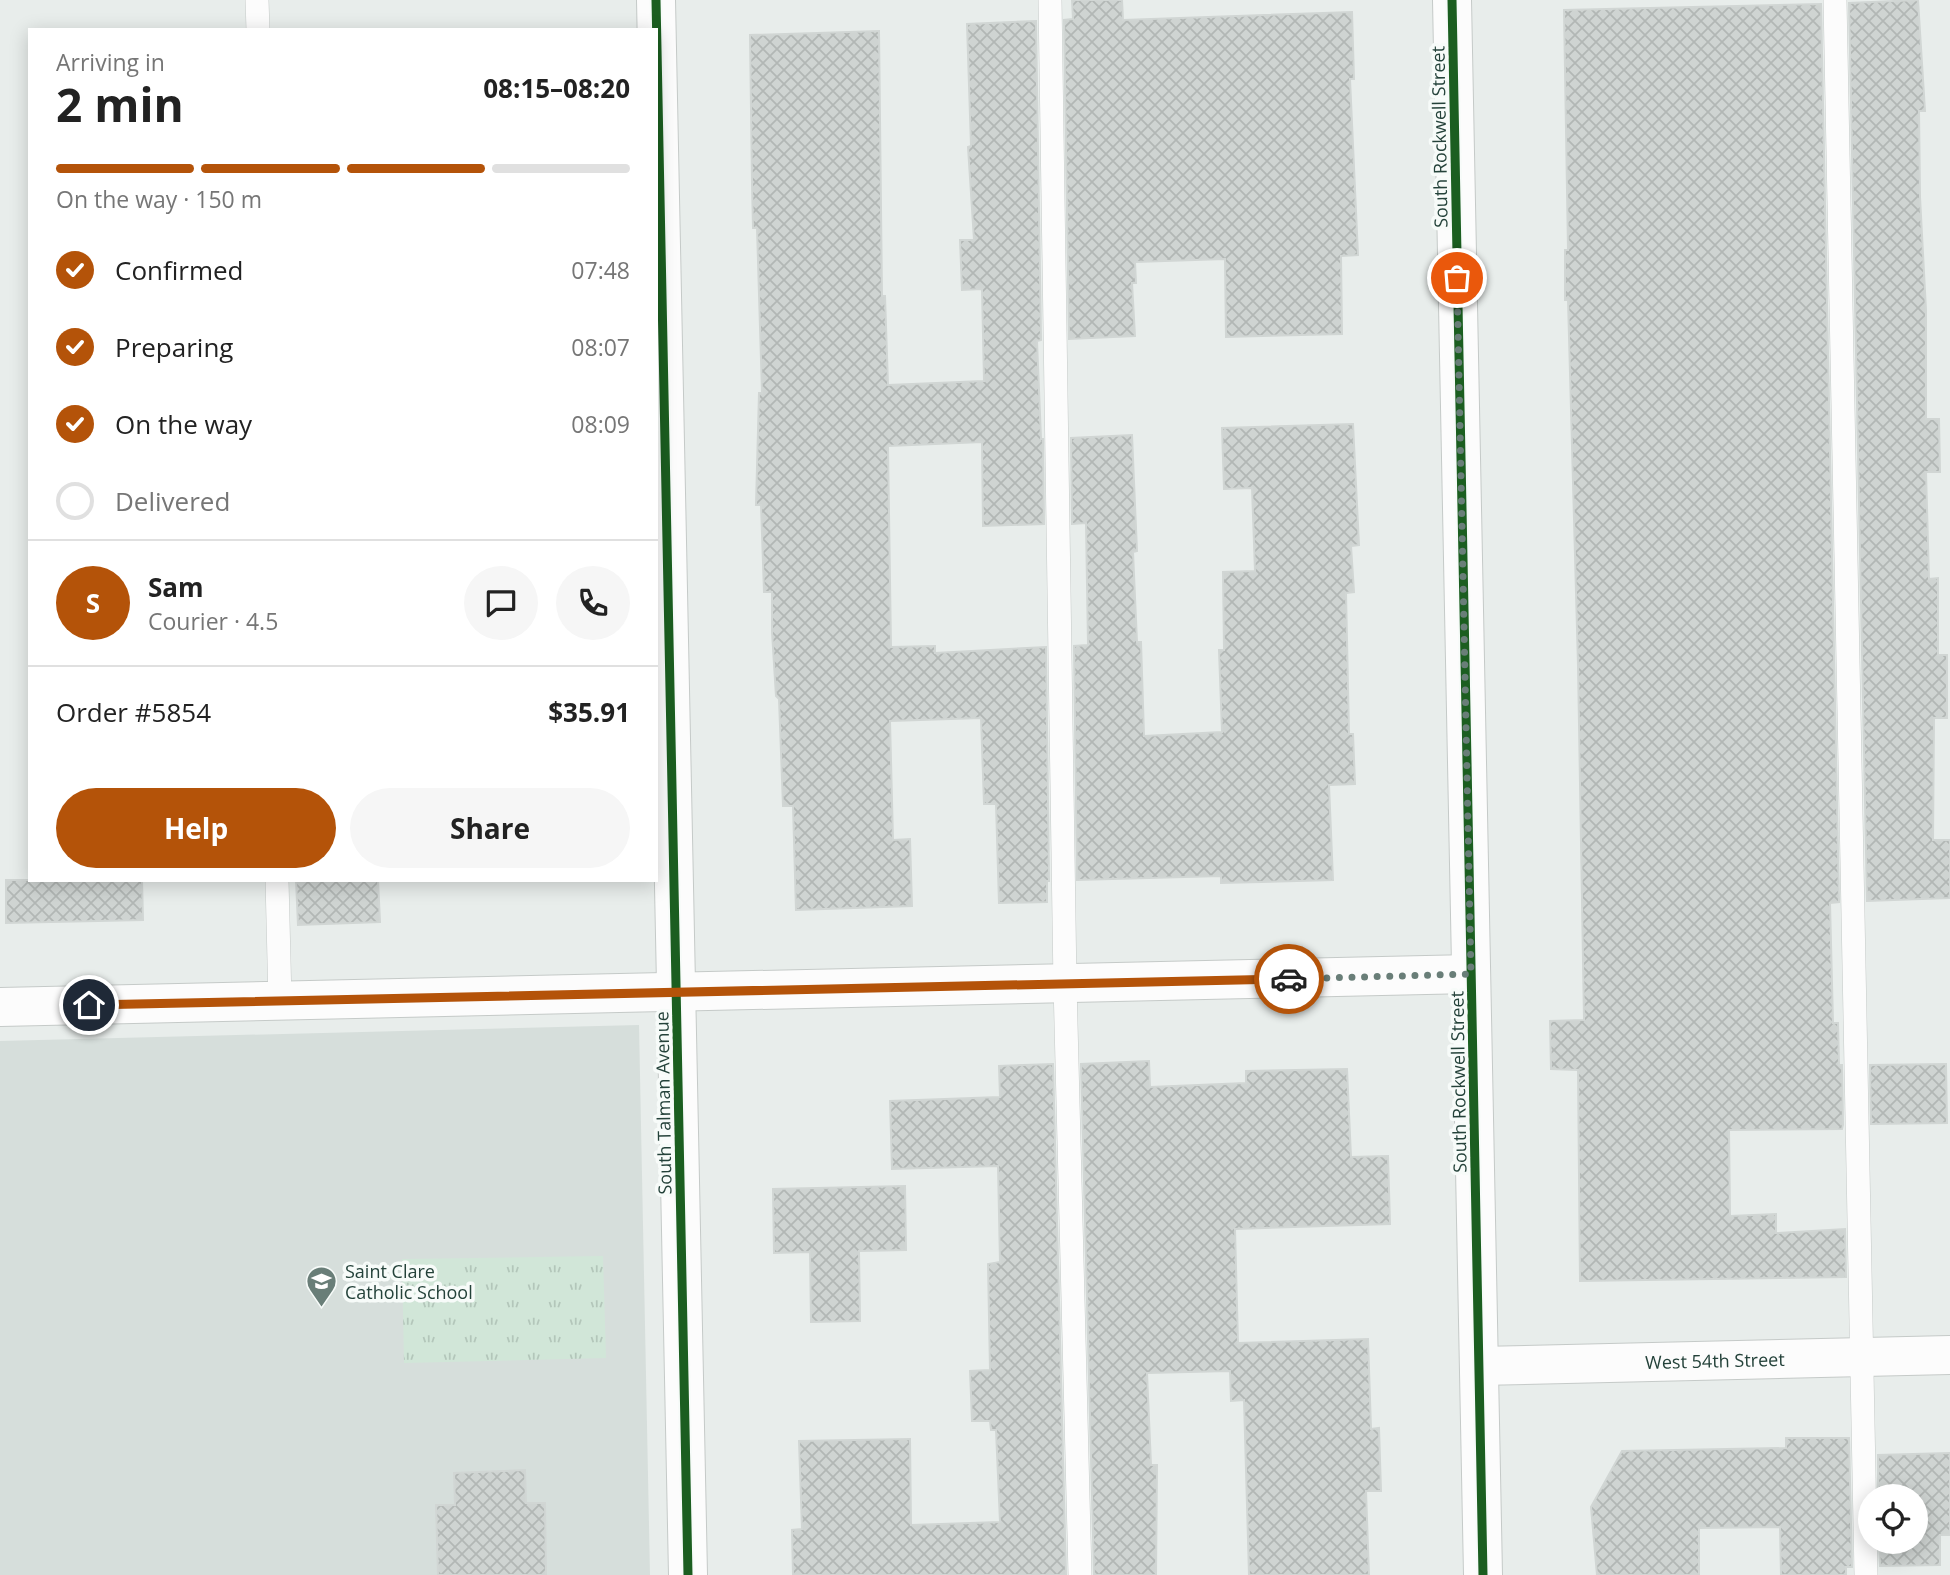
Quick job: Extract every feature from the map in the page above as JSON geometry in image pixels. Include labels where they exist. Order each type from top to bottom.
[{"type":"street","name":"South Talman Avenue","points":[[656,0],[657,28]]},
{"type":"street","name":"South Rockwell Street","points":[[1452,0],[1483,1575]]},
{"type":"street","name":"South Talman Avenue","points":[[658,99],[688,1575]]},
{"type":"street","points":[[0,1007],[1471,974]]},
{"type":"street","name":"West 54th Street","points":[[1479,1366],[1950,1356]]},
{"type":"lane","points":[[257,0],[258,28]]},
{"type":"lane","points":[[1050,0],[1065,984],[1080,1575]]},
{"type":"lane","points":[[1835,0],[1866,1575]]},
{"type":"lane","points":[[277,882],[280,1001]]},
{"type":"shaded area","name":"Saint Clare Catholic School","points":[[639,1025],[650,1575],[0,1575],[0,1041]]},
{"type":"green space","points":[[603,1256],[606,1358],[404,1363],[402,1259]]},
{"type":"building","points":[[1072,0],[1122,0],[1123,20],[1352,12],[1354,79],[1350,79],[1358,255],[1341,256],[1342,334],[1226,337],[1225,259],[1135,262],[1136,283],[1132,283],[1135,336],[1069,339],[1064,20],[1073,19]]},
{"type":"building","points":[[1918,0],[1925,111],[1919,111],[1926,310],[1926,419],[1939,419],[1940,472],[1926,472],[1929,579],[1938,578],[1938,655],[1947,655],[1947,718],[1934,718],[1933,840],[1950,840],[1950,898],[1867,901],[1849,3]]},
{"type":"building","points":[[1821,4],[1839,902],[1830,903],[1833,1023],[1838,1023],[1843,1125],[1842,1129],[1729,1130],[1730,1216],[1776,1214],[1776,1233],[1845,1229],[1846,1277],[1580,1281],[1578,1070],[1551,1069],[1550,1021],[1584,1020],[1578,665],[1568,300],[1565,300],[1565,250],[1568,250],[1564,10]]},
{"type":"building","points":[[1036,21],[1041,340],[1037,341],[1043,439],[1044,524],[983,526],[982,442],[888,446],[891,647],[935,646],[935,653],[1046,647],[1047,902],[999,903],[996,804],[984,804],[981,718],[890,721],[893,840],[910,839],[912,906],[796,910],[793,806],[783,806],[772,592],[764,592],[761,505],[756,505],[759,393],[762,393],[757,228],[753,228],[750,35],[879,31],[882,296],[885,296],[888,385],[984,381],[982,289],[962,290],[960,240],[974,240],[968,147],[971,146],[967,24]]},
{"type":"building","points":[[1353,424],[1359,545],[1351,546],[1354,592],[1346,593],[1349,734],[1353,734],[1355,784],[1329,785],[1333,880],[1221,883],[1221,876],[1077,880],[1074,646],[1088,645],[1086,523],[1072,524],[1071,438],[1132,435],[1137,551],[1133,552],[1137,642],[1141,642],[1144,736],[1222,732],[1219,650],[1224,650],[1223,572],[1255,571],[1252,488],[1224,489],[1222,428]]},
{"type":"building","points":[[6,880],[142,882],[143,920],[6,923]]},
{"type":"building","points":[[296,882],[378,882],[380,922],[298,925]]},
{"type":"building","points":[[1149,1061],[1150,1087],[1246,1083],[1246,1071],[1347,1069],[1351,1157],[1388,1156],[1390,1224],[1235,1229],[1238,1343],[1368,1339],[1371,1429],[1379,1428],[1381,1491],[1366,1491],[1369,1575],[1249,1575],[1244,1400],[1231,1401],[1230,1371],[1147,1373],[1151,1465],[1157,1465],[1156,1575],[1094,1575],[1081,1064]]},
{"type":"building","points":[[1053,1064],[1066,1575],[793,1575],[792,1530],[802,1529],[799,1441],[910,1439],[911,1525],[1000,1522],[996,1430],[991,1430],[990,1421],[972,1421],[970,1371],[990,1370],[988,1264],[1000,1262],[998,1166],[892,1169],[890,1101],[1000,1097],[999,1066]]},
{"type":"building","points":[[1946,1064],[1947,1123],[1871,1124],[1870,1065]]},
{"type":"building","points":[[905,1186],[906,1250],[859,1251],[860,1321],[811,1322],[810,1252],[774,1253],[773,1189]]},
{"type":"building","points":[[1786,1438],[1849,1438],[1852,1567],[1846,1567],[1846,1575],[1781,1575],[1780,1527],[1699,1528],[1699,1575],[1597,1575],[1591,1507],[1622,1451],[1786,1448]]},
{"type":"building","points":[[1950,1453],[1950,1535],[1940,1535],[1940,1565],[1880,1566],[1880,1554],[1928,1554],[1928,1484],[1878,1484],[1878,1455]]},
{"type":"building","points":[[525,1470],[526,1503],[545,1503],[546,1575],[438,1575],[436,1505],[455,1505],[454,1473]]},
{"type":"cycle path","points":[[656,0],[657,28]]},
{"type":"cycle path","points":[[1452,0],[1483,1575]]},
{"type":"cycle path","points":[[658,98],[688,1575]]},
{"type":"way so far","points":[[1289,979],[1471,974],[1457,278]]},
{"type":"place","name":"Saint Clare Catholic School","points":[[322,1308]]},
{"type":"route","points":[[89,1005],[1289,979]]}]
